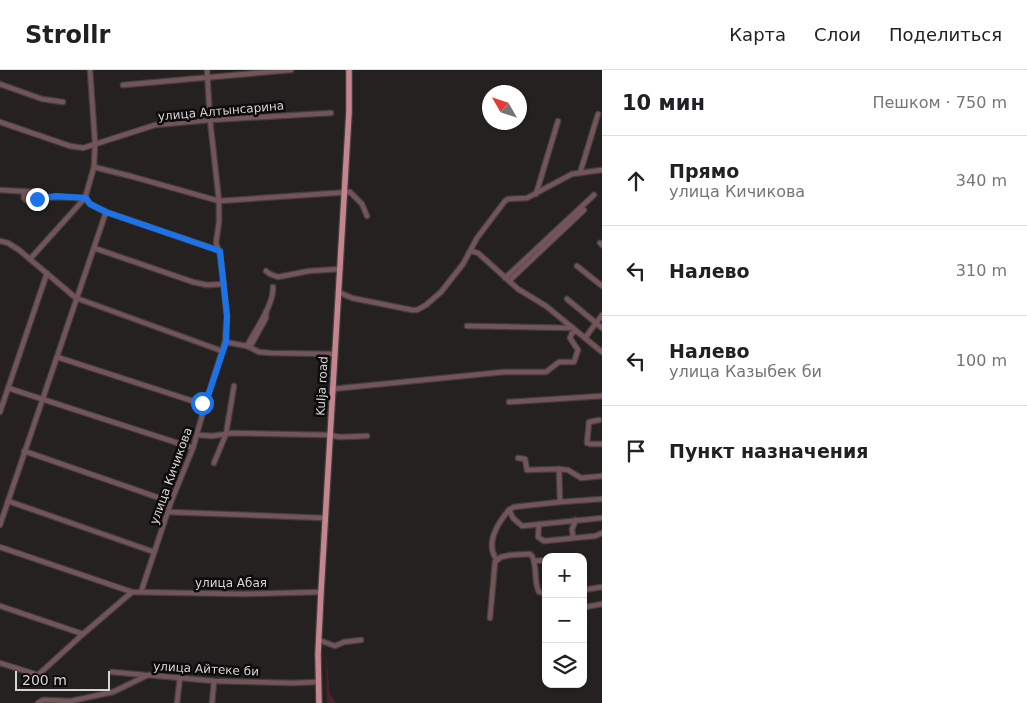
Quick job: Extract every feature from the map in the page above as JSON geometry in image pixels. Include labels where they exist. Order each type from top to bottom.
[{"type":"main road","name":"Kulja road","points":[[319,703],[321,592],[345,192],[349,70]]},
{"type":"street","points":[[30,259],[86,198],[94,168],[95,143],[90,70]]},
{"type":"street","name":"улица Кичикова","points":[[141,592],[171,502],[198,435],[205,405],[226,342],[227,316],[224,284],[220,251],[216,243],[220,222],[219,201],[210,120],[207,70]]},
{"type":"street","points":[[123,85],[291,70]]},
{"type":"street","points":[[0,84],[42,99],[63,102]]},
{"type":"street","name":"улица Алтынсарина","points":[[0,122],[70,146],[83,148],[155,125],[331,112]]},
{"type":"street","points":[[580,173],[598,114]]},
{"type":"street","points":[[536,194],[558,121]]},
{"type":"street","points":[[94,168],[219,201],[350,192],[362,204],[367,216]]},
{"type":"street","points":[[338,292],[352,298],[417,310],[441,292],[463,264],[477,238],[505,201],[508,199],[527,198],[564,177],[602,170]]},
{"type":"street","points":[[0,190],[35,192]]},
{"type":"street","points":[[24,191],[24,198],[28,200],[56,196],[86,198]]},
{"type":"street","points":[[507,280],[594,195]]},
{"type":"street","points":[[86,198],[90,204],[106,212],[220,251]]},
{"type":"street","points":[[507,280],[584,210]]},
{"type":"street","points":[[0,525],[106,212]]},
{"type":"street","points":[[0,241],[8,243],[30,259],[76,298],[222,351]]},
{"type":"street","points":[[94,248],[193,282],[207,285],[224,284]]},
{"type":"street","points":[[471,251],[478,253],[518,289],[546,306],[602,352]]},
{"type":"street","points":[[577,266],[602,286]]},
{"type":"street","points":[[266,271],[278,277],[310,271],[340,269]]},
{"type":"street","points":[[0,412],[47,273]]},
{"type":"street","points":[[248,347],[266,311],[273,288]]},
{"type":"street","points":[[567,299],[602,328]]},
{"type":"street","points":[[585,338],[602,315]]},
{"type":"street","points":[[467,326],[575,330]]},
{"type":"street","points":[[332,389],[504,372],[546,372],[559,362],[574,362],[578,350],[570,338],[575,330]]},
{"type":"street","points":[[226,342],[248,347],[258,352],[334,354]]},
{"type":"street","points":[[57,357],[205,405]]},
{"type":"street","points":[[214,463],[226,434],[234,386]]},
{"type":"street","points":[[8,388],[193,448]]},
{"type":"street","points":[[509,402],[602,396]]},
{"type":"street","points":[[600,420],[590,421],[588,424],[587,443],[602,444]]},
{"type":"street","points":[[198,435],[367,436]]},
{"type":"street","points":[[24,451],[171,502]]},
{"type":"street","points":[[518,458],[525,459],[527,470],[568,470],[581,478],[602,476]]},
{"type":"street","points":[[559,469],[560,502]]},
{"type":"street","points":[[497,560],[493,555],[492,538],[495,527],[514,507],[602,499]]},
{"type":"street","points":[[8,501],[154,552]]},
{"type":"street","points":[[510,510],[513,518],[522,526],[602,518]]},
{"type":"street","points":[[168,512],[325,518]]},
{"type":"street","points":[[573,537],[572,529],[576,520]]},
{"type":"street","points":[[539,524],[538,537],[540,540],[602,533]]},
{"type":"street","name":"улица Абая","points":[[0,548],[132,592],[242,594],[321,592]]},
{"type":"street","points":[[490,618],[493,572],[497,560],[506,556],[530,554],[535,561],[536,585],[539,592],[542,592]]},
{"type":"street","points":[[535,561],[542,560]]},
{"type":"street","points":[[587,589],[602,587]]},
{"type":"street","points":[[0,663],[38,675],[132,592]]},
{"type":"street","points":[[587,607],[602,604]]},
{"type":"street","points":[[0,606],[83,634]]},
{"type":"street","points":[[319,640],[335,646],[344,642],[361,640]]},
{"type":"street","points":[[112,672],[148,675]]},
{"type":"street","name":"улица Айтеке би","points":[[38,703],[43,700],[71,702],[113,692],[148,675],[214,681],[318,682]]},
{"type":"street","points":[[177,703],[180,677]]},
{"type":"street","points":[[212,703],[214,681]]},
{"type":"shaded area","points":[[326,655],[330,694],[336,703],[327,703]]},
{"type":"route","points":[[37,199],[56,196],[86,198],[92,206],[106,212],[220,251],[227,316],[226,342],[205,405],[202,403]]}]
